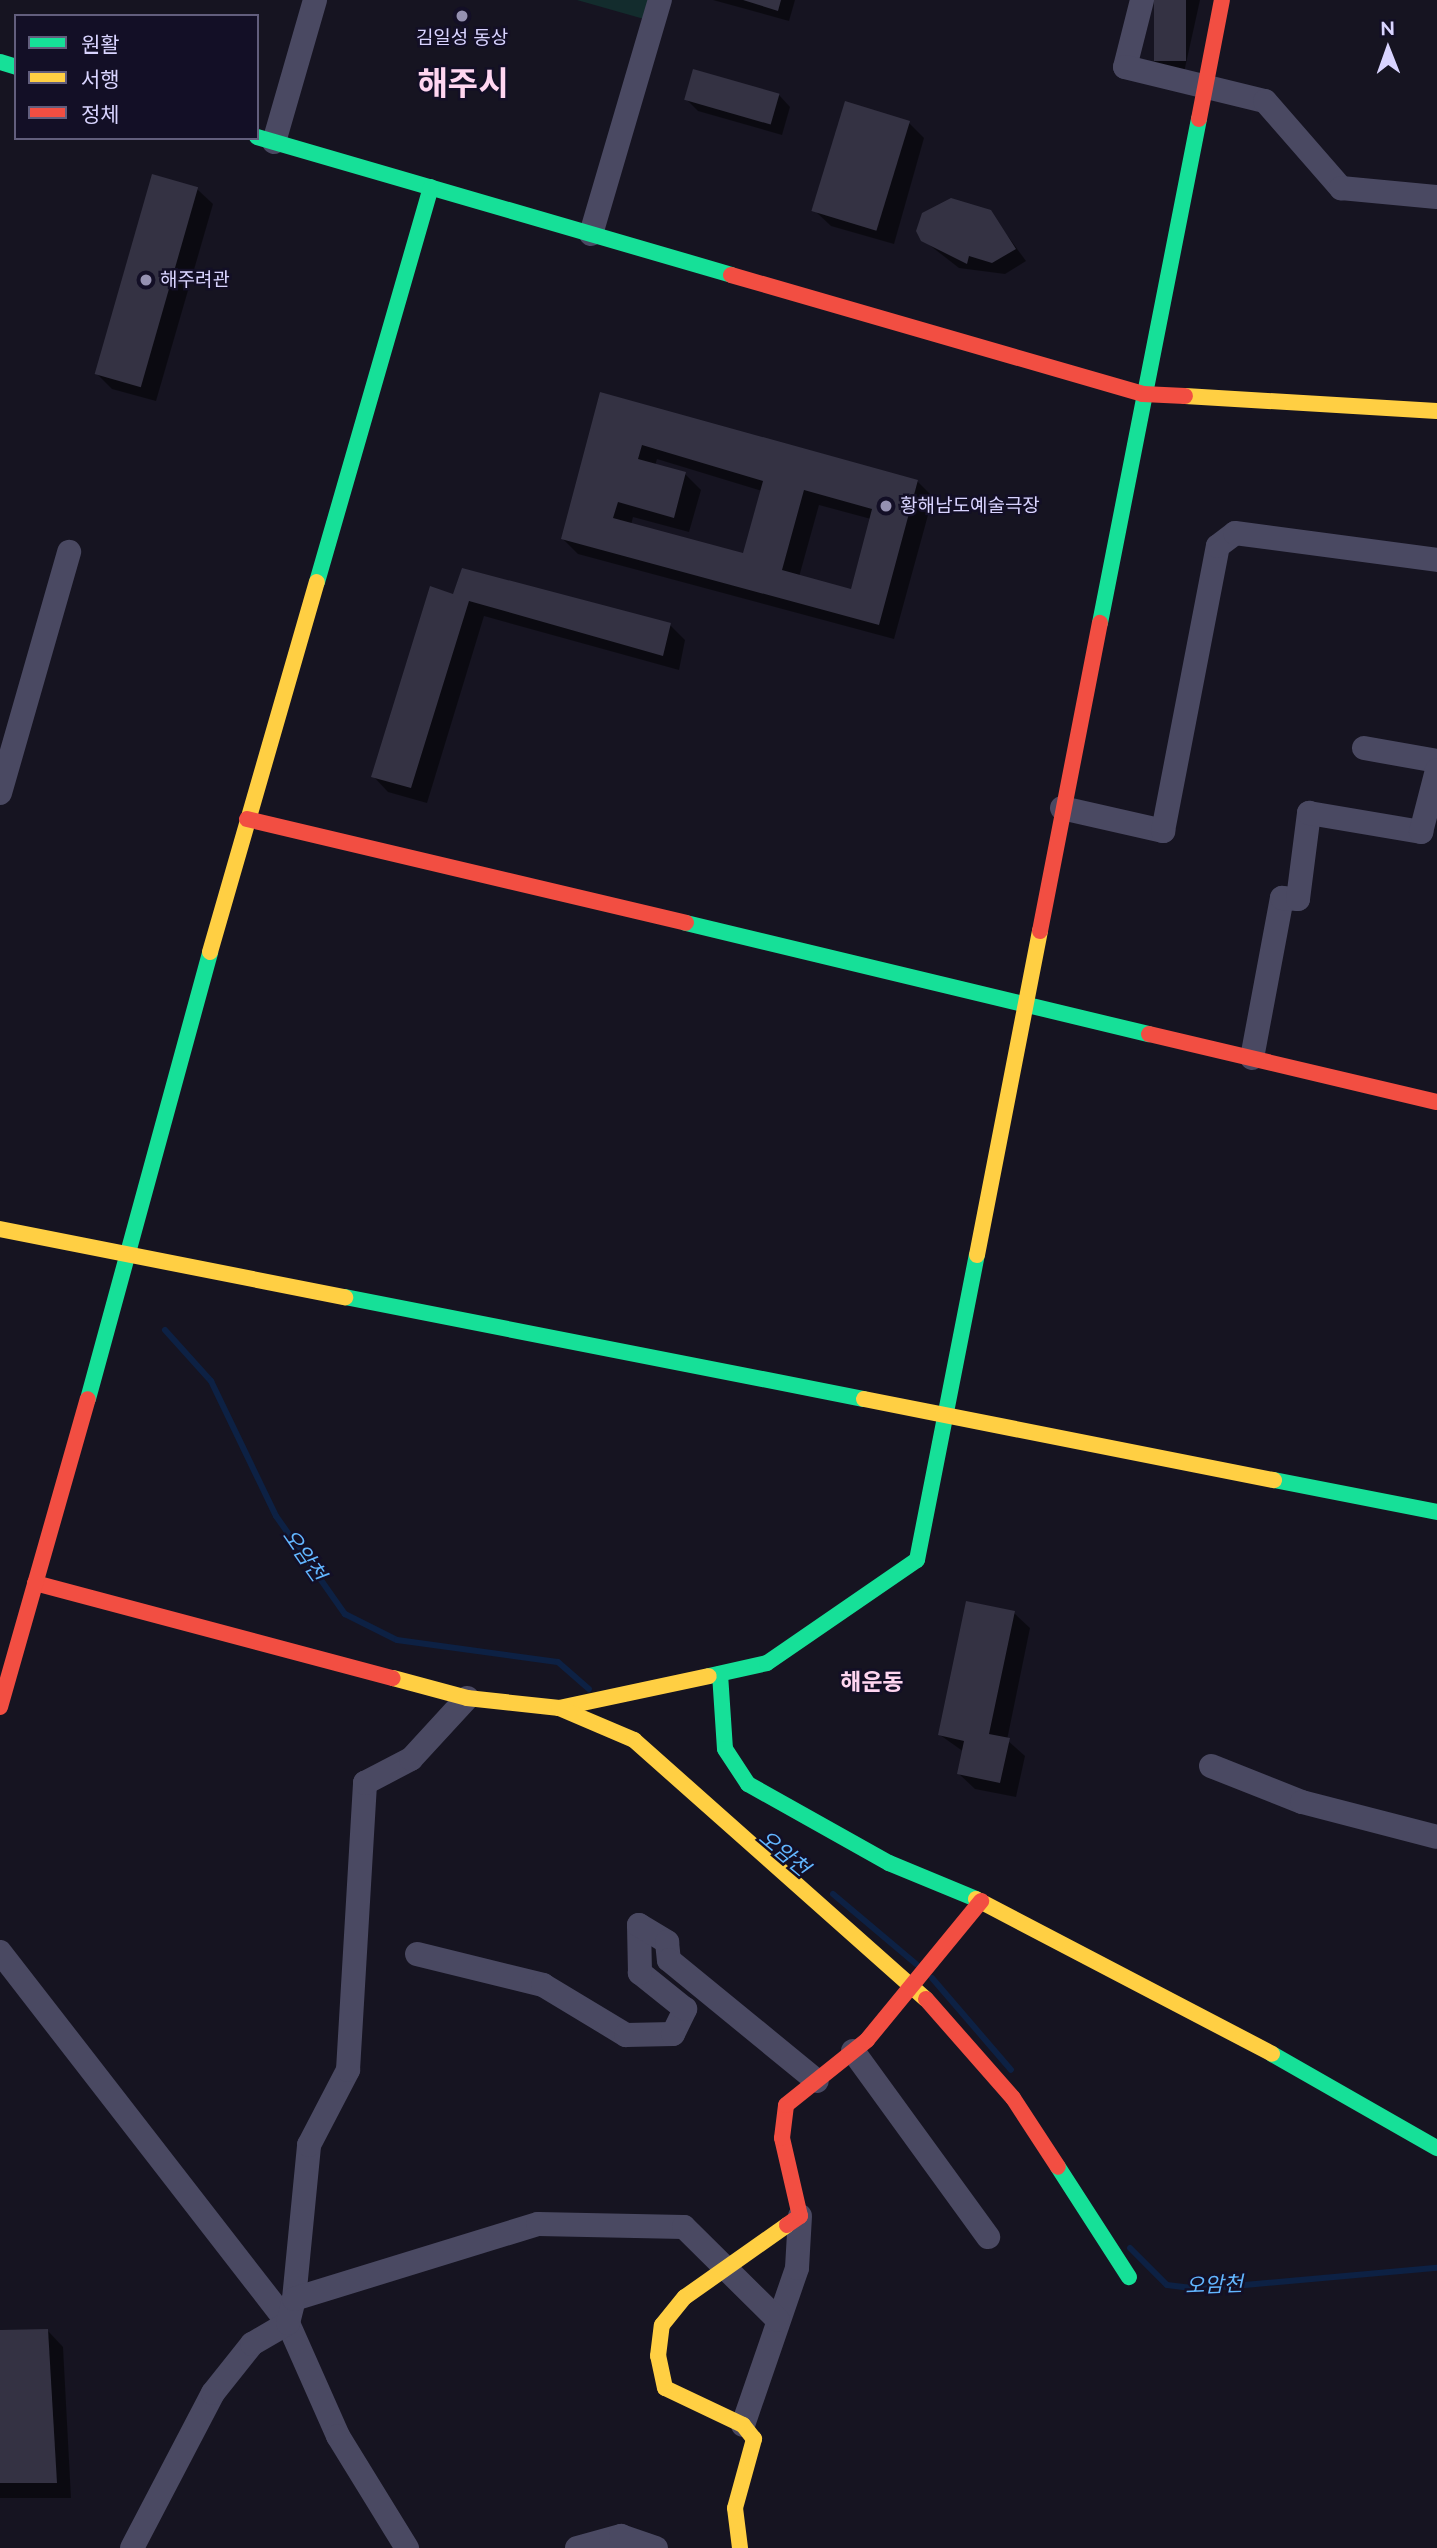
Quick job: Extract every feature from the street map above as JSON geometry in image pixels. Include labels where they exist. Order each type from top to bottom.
[{"type":"street","points":[[315,0],[266,139],[1143,394],[1437,411]]},
{"type":"street","points":[[592,234],[660,0]]},
{"type":"street","points":[[1142,0],[1125,67],[1265,101],[1341,188],[1437,197]]},
{"type":"street","points":[[559,1708],[767,1663],[917,1560],[942,1415],[1222,0]]},
{"type":"street","points":[[0,1707],[129,1253],[137,1204],[431,187]]},
{"type":"street","points":[[1062,808],[1163,831],[1218,546],[1236,533],[1437,560]]},
{"type":"street","points":[[0,793],[6,755],[69,552]]},
{"type":"street","points":[[1364,748],[1437,761]]},
{"type":"street","points":[[1252,1058],[1282,898],[1298,900],[1309,813],[1421,832],[1437,770]]},
{"type":"street","points":[[247,819],[1025,1001],[1437,1102]]},
{"type":"street","points":[[0,1229],[1437,1512]]},
{"type":"street","points":[[35,1583],[467,1698],[559,1708],[634,1740],[910,1980],[1013,2098],[1129,2277]]},
{"type":"street","points":[[720,1674],[725,1749],[748,1784],[889,1863],[981,1902],[1437,2148]]},
{"type":"street","points":[[291,2311],[309,2144],[348,2070],[365,1783],[411,1759],[467,1698]]},
{"type":"street","points":[[1211,1766],[1302,1802],[1437,1836]]},
{"type":"street","points":[[743,2425],[797,2268],[800,2216],[782,2138],[786,2105],[853,2051],[910,1980],[981,1902]]},
{"type":"street","points":[[417,1954],[543,1985],[626,2035],[673,2034],[685,2009],[640,1973],[639,1925],[667,1942],[669,1960],[817,2081]]},
{"type":"street","points":[[0,1952],[291,2311],[338,2436],[407,2548]]},
{"type":"street","points":[[853,2051],[988,2236]]},
{"type":"street","points":[[740,2548],[735,2508],[754,2439],[743,2425],[665,2388],[658,2356],[662,2325],[685,2297],[800,2216]]},
{"type":"street","points":[[132,2548],[213,2393],[252,2344],[291,2311],[538,2224],[684,2227],[778,2320]]},
{"type":"street","points":[[577,2548],[621,2536],[656,2548]]},
{"type":"green space","points":[[577,0],[649,0],[644,19]]},
{"type":"building","points":[[743,0],[781,0],[778,11]]},
{"type":"building","points":[[1154,0],[1186,0],[1186,61],[1154,61]]},
{"type":"building","points":[[693,69],[780,94],[771,125],[684,100]]},
{"type":"building","points":[[845,101],[910,121],[876,231],[811,211]]},
{"type":"building","name":"해주려관","points":[[152,174],[198,187],[141,387],[95,374]]},
{"type":"building","points":[[951,198],[991,210],[1016,249],[992,263],[969,256],[967,264],[921,241],[916,231],[922,213]]},
{"type":"building","name":"황해남도예술극장","points":[[600,392],[918,480],[879,625],[561,539]],"holes":[[[642,445],[763,481],[743,553],[613,518],[618,502],[674,518],[686,472],[638,459]],[[804,490],[872,509],[851,589],[782,570]]]},
{"type":"building","points":[[462,568],[671,623],[663,656],[469,601],[411,788],[371,777],[430,586],[453,594]]},
{"type":"building","points":[[966,1601],[1015,1611],[989,1734],[1010,1738],[1000,1783],[957,1774],[964,1741],[938,1735]]},
{"type":"building","points":[[48,2329],[57,2483],[0,2483],[0,2330]]},
{"type":"waterway","name":"오암천","points":[[165,1330],[211,1381],[276,1516],[345,1614],[397,1640],[558,1662],[589,1689]]},
{"type":"waterway","name":"오암천","points":[[833,1894],[916,1964]]},
{"type":"waterway","name":"오암천","points":[[932,1978],[1011,2070]]},
{"type":"waterway","name":"오암천","points":[[1130,2248],[1167,2285],[1200,2289],[1437,2268]]},
{"type":"traffic: fast","points":[[0,62],[14,66]]},
{"type":"traffic: fast","points":[[1100,623],[1199,119]]},
{"type":"traffic: fast","points":[[259,138],[731,275]]},
{"type":"traffic: fast","points":[[317,582],[431,187]]},
{"type":"traffic: fast","points":[[686,923],[1149,1034]]},
{"type":"traffic: fast","points":[[88,1399],[210,952]]},
{"type":"traffic: fast","points":[[709,1676],[767,1663],[917,1560],[977,1255]]},
{"type":"traffic: fast","points":[[345,1297],[864,1399]]},
{"type":"traffic: fast","points":[[1274,1480],[1437,1512]]},
{"type":"traffic: fast","points":[[720,1674],[725,1749],[748,1784],[889,1863],[976,1899]]},
{"type":"traffic: fast","points":[[1272,2054],[1437,2148]]},
{"type":"traffic: fast","points":[[1058,2167],[1129,2277]]},
{"type":"traffic: slow","points":[[1185,396],[1437,411]]},
{"type":"traffic: slow","points":[[210,952],[317,582]]},
{"type":"traffic: slow","points":[[977,1255],[1040,931]]},
{"type":"traffic: slow","points":[[0,1229],[345,1297]]},
{"type":"traffic: slow","points":[[864,1399],[1274,1480]]},
{"type":"traffic: slow","points":[[393,1678],[467,1698],[559,1708],[709,1676]]},
{"type":"traffic: slow","points":[[559,1708],[634,1740],[926,1999]]},
{"type":"traffic: slow","points":[[976,1899],[1272,2054]]},
{"type":"traffic: slow","points":[[740,2548],[735,2508],[754,2439],[743,2425],[665,2388],[658,2356],[662,2325],[685,2297],[787,2225]]},
{"type":"traffic: jam","points":[[1199,119],[1222,0]]},
{"type":"traffic: jam","points":[[731,275],[1143,394],[1185,396]]},
{"type":"traffic: jam","points":[[1040,931],[1100,623]]},
{"type":"traffic: jam","points":[[247,819],[686,923]]},
{"type":"traffic: jam","points":[[1149,1034],[1437,1102]]},
{"type":"traffic: jam","points":[[0,1707],[88,1399]]},
{"type":"traffic: jam","points":[[35,1583],[393,1678]]},
{"type":"traffic: jam","points":[[787,2225],[800,2216],[782,2138],[786,2105],[867,2040],[981,1901]]},
{"type":"traffic: jam","points":[[926,1999],[1013,2098],[1058,2167]]},
{"type":"place","name":"김일성 동상","points":[[462,16]]},
{"type":"place","name":"해주려관","points":[[146,280]]},
{"type":"place","name":"황해남도예술극장","points":[[886,506]]},
{"type":"district","name":"해주시","points":[[463,84]]},
{"type":"district","name":"해운동","points":[[872,1682]]}]
